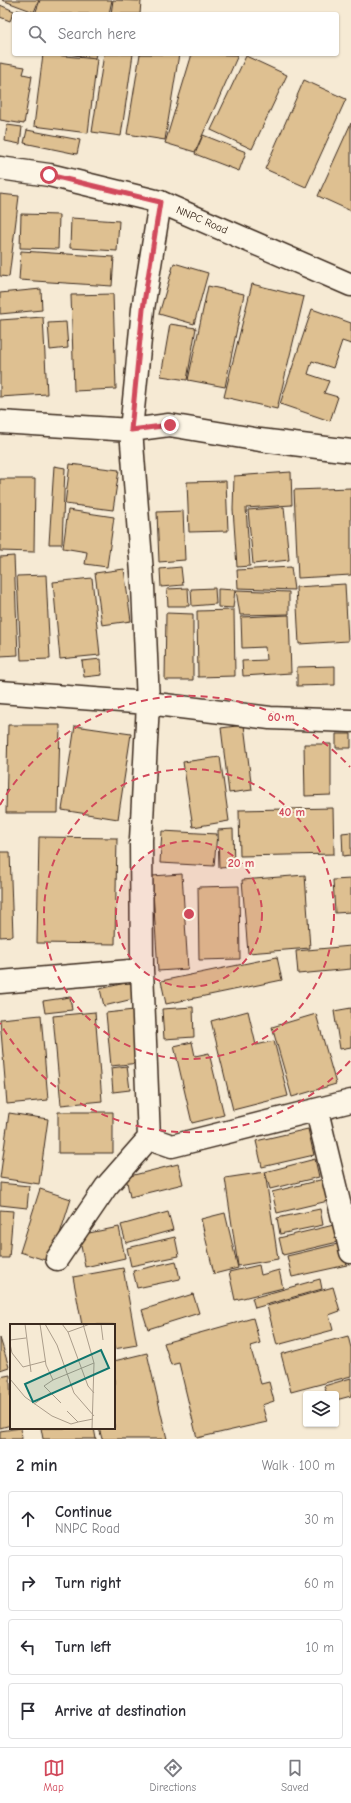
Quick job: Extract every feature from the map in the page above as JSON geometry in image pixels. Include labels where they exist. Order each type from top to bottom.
[{"type":"street","name":"NNPC Road","points":[[0,168],[49,175],[160,202],[351,285]]},
{"type":"street","points":[[57,1258],[106,1187],[149,1138],[142,970],[141,840],[148,703],[143,586],[131,430],[143,309],[160,202]]},
{"type":"street","points":[[0,422],[131,430],[170,425],[260,440],[351,451]]},
{"type":"street","points":[[0,692],[148,703],[270,718],[351,721]]},
{"type":"street","points":[[0,982],[142,970]]},
{"type":"street","points":[[149,1138],[172,1146],[317,1111],[351,1101]]},
{"type":"street","points":[[317,1111],[351,1252]]},
{"type":"building","points":[[2,0],[39,0],[34,12]]},
{"type":"building","points":[[40,0],[112,0],[109,12],[36,12]]},
{"type":"building","points":[[113,0],[141,1],[140,12],[111,12]]},
{"type":"building","points":[[0,5],[14,11],[12,12],[10,21],[0,17]]},
{"type":"building","points":[[43,56],[65,56],[97,59],[88,133],[34,126]]},
{"type":"building","points":[[82,56],[96,56],[95,58]]},
{"type":"building","points":[[104,56],[133,56],[121,136],[92,132]]},
{"type":"building","points":[[140,56],[179,56],[165,140],[127,134]]},
{"type":"building","points":[[191,56],[238,56],[195,152],[165,143]]},
{"type":"building","points":[[246,56],[287,75],[252,149],[211,130]]},
{"type":"building","points":[[0,63],[25,67],[23,74],[32,76],[24,124],[0,120]]},
{"type":"building","points":[[304,80],[346,99],[306,187],[265,169]]},
{"type":"building","points":[[351,123],[351,211],[318,196]]},
{"type":"building","points":[[7,125],[22,127],[20,144],[5,141]]},
{"type":"building","points":[[27,130],[80,140],[77,154],[24,143]]},
{"type":"building","points":[[203,135],[246,152],[239,171],[195,154]]},
{"type":"building","points":[[0,194],[19,196],[9,277],[0,276]]},
{"type":"building","points":[[21,214],[59,215],[58,249],[20,248]]},
{"type":"building","points":[[71,218],[119,221],[117,251],[70,248]]},
{"type":"building","points":[[21,251],[114,257],[112,286],[19,280]]},
{"type":"building","points":[[174,263],[208,273],[194,324],[159,314]]},
{"type":"building","points":[[252,284],[304,297],[277,409],[224,397]]},
{"type":"building","points":[[208,286],[244,294],[225,387],[188,380]]},
{"type":"building","points":[[41,289],[42,310],[0,314],[0,293]]},
{"type":"building","points":[[113,294],[116,389],[74,391],[71,295]]},
{"type":"building","points":[[312,309],[351,323],[351,344],[342,341],[333,368],[312,361],[308,374],[329,381],[324,393],[338,397],[330,421],[280,404]]},
{"type":"building","points":[[43,317],[47,394],[0,397],[0,320]]},
{"type":"building","points":[[66,322],[68,348],[50,350],[48,323]]},
{"type":"building","points":[[170,324],[196,328],[187,380],[161,376]]},
{"type":"building","points":[[70,464],[119,470],[113,510],[65,504]]},
{"type":"building","points":[[54,466],[65,468],[62,544],[49,544]]},
{"type":"building","points":[[291,472],[292,505],[246,508],[250,566],[237,567],[233,509],[234,476]]},
{"type":"building","points":[[0,479],[35,479],[34,552],[0,551]]},
{"type":"building","points":[[226,481],[228,531],[189,532],[187,482]]},
{"type":"building","points":[[351,488],[351,575],[298,578],[294,490]]},
{"type":"building","points":[[284,507],[289,560],[253,564],[248,510]]},
{"type":"building","points":[[68,510],[114,517],[107,567],[85,564],[87,552],[63,548]]},
{"type":"building","points":[[183,511],[185,560],[159,562],[157,512]]},
{"type":"building","points":[[14,556],[18,655],[0,656],[0,557]]},
{"type":"building","points":[[181,567],[183,585],[161,587],[160,569]]},
{"type":"building","points":[[291,567],[294,590],[238,588],[237,570]]},
{"type":"building","points":[[124,569],[131,621],[102,625],[95,573]]},
{"type":"building","points":[[46,575],[50,659],[21,660],[17,576]]},
{"type":"building","points":[[92,578],[100,655],[60,659],[53,582]]},
{"type":"building","points":[[345,584],[348,641],[299,644],[296,587]]},
{"type":"building","points":[[188,588],[189,606],[168,606],[167,589]]},
{"type":"building","points":[[215,588],[216,604],[192,606],[191,589]]},
{"type":"building","points":[[218,589],[235,590],[233,608],[218,607]]},
{"type":"building","points":[[236,590],[289,592],[289,614],[240,615]]},
{"type":"building","points":[[234,610],[235,676],[198,677],[197,611]]},
{"type":"building","points":[[166,613],[193,614],[193,680],[165,680]]},
{"type":"building","points":[[289,615],[291,673],[243,676],[242,661],[266,660],[265,647],[242,648],[241,617]]},
{"type":"building","points":[[101,659],[102,675],[84,677],[82,661]]},
{"type":"building","points":[[335,666],[335,685],[297,686],[297,667]]},
{"type":"building","points":[[8,725],[60,725],[58,813],[6,813]]},
{"type":"building","points":[[244,725],[252,790],[229,793],[221,728]]},
{"type":"building","points":[[75,726],[131,734],[118,819],[62,810]]},
{"type":"building","points":[[336,734],[351,734],[351,748],[336,748]]},
{"type":"building","points":[[304,744],[331,744],[331,795],[305,796]]},
{"type":"building","points":[[220,757],[229,821],[193,827],[183,762]]},
{"type":"building","points":[[333,808],[334,854],[240,856],[239,810]]},
{"type":"building","points":[[233,829],[234,867],[219,868],[218,830]]},
{"type":"building","points":[[162,831],[217,834],[214,866],[160,863]]},
{"type":"building","points":[[351,832],[351,855],[343,856],[342,833]]},
{"type":"building","points":[[39,837],[117,838],[115,944],[37,943]]},
{"type":"building","points":[[0,852],[10,852],[13,936],[0,937]]},
{"type":"building","points":[[182,874],[188,969],[158,971],[152,876]]},
{"type":"building","points":[[305,875],[310,948],[248,953],[242,880]]},
{"type":"building","points":[[351,879],[351,912],[335,913],[333,880]]},
{"type":"building","points":[[239,886],[240,959],[199,960],[198,887]]},
{"type":"building","points":[[351,946],[351,969],[298,974],[296,951]]},
{"type":"building","points":[[277,957],[282,980],[166,1004],[161,981]]},
{"type":"building","points":[[133,981],[137,998],[104,1006],[100,989]]},
{"type":"building","points":[[70,997],[72,1010],[45,1013],[43,1001]]},
{"type":"building","points":[[193,1007],[194,1037],[164,1039],[162,1009]]},
{"type":"building","points":[[351,1008],[351,1047],[340,1049],[334,1011]]},
{"type":"building","points":[[134,1010],[139,1063],[111,1066],[106,1013]]},
{"type":"building","points":[[248,1011],[256,1045],[274,1041],[288,1096],[233,1110],[211,1021]]},
{"type":"building","points":[[95,1012],[102,1101],[61,1105],[53,1016]]},
{"type":"building","points":[[316,1014],[336,1084],[292,1097],[272,1027]]},
{"type":"building","points":[[41,1015],[48,1100],[7,1104],[0,1019]]},
{"type":"building","points":[[192,1042],[195,1056],[209,1053],[224,1115],[192,1123],[174,1046]]},
{"type":"building","points":[[127,1066],[130,1090],[113,1092],[111,1068]]},
{"type":"building","points":[[58,1112],[113,1112],[113,1153],[58,1153]]},
{"type":"building","points":[[9,1113],[48,1119],[39,1184],[0,1178]]},
{"type":"building","points":[[308,1129],[314,1155],[262,1167],[256,1141]]},
{"type":"building","points":[[315,1159],[319,1177],[270,1189],[265,1172]]},
{"type":"building","points":[[178,1164],[183,1184],[130,1197],[126,1177]]},
{"type":"building","points":[[265,1172],[278,1259],[238,1266],[225,1178]]},
{"type":"building","points":[[324,1179],[328,1201],[277,1213],[272,1192]]},
{"type":"building","points":[[0,1183],[29,1186],[27,1208],[0,1205]]},
{"type":"building","points":[[40,1189],[71,1199],[51,1262],[20,1252]]},
{"type":"building","points":[[320,1209],[323,1225],[280,1234],[277,1218]]},
{"type":"building","points":[[0,1210],[13,1211],[9,1258],[0,1258]]},
{"type":"building","points":[[168,1212],[173,1230],[126,1243],[121,1225]]},
{"type":"building","points":[[225,1213],[238,1268],[214,1274],[201,1219]]},
{"type":"building","points":[[338,1224],[342,1241],[283,1255],[279,1238]]},
{"type":"building","points":[[119,1227],[125,1258],[85,1267],[79,1235]]},
{"type":"building","points":[[175,1237],[179,1256],[131,1266],[127,1248]]},
{"type":"building","points":[[342,1243],[347,1265],[292,1277],[287,1256]]},
{"type":"building","points":[[176,1261],[180,1279],[137,1288],[133,1271]]},
{"type":"building","points":[[259,1265],[261,1275],[279,1270],[283,1288],[235,1300],[229,1272]]},
{"type":"building","points":[[123,1268],[137,1345],[115,1349],[115,1324],[82,1324],[73,1277]]},
{"type":"building","points":[[320,1279],[322,1289],[255,1308],[252,1298]]},
{"type":"building","points":[[333,1287],[340,1311],[329,1315],[333,1330],[277,1345],[267,1306]]},
{"type":"building","points":[[193,1294],[199,1313],[148,1329],[142,1310]]},
{"type":"building","points":[[253,1318],[260,1343],[250,1346],[261,1384],[269,1382],[274,1401],[262,1405],[267,1422],[197,1438],[179,1363],[171,1365],[164,1343]]},
{"type":"building","points":[[348,1336],[351,1348],[351,1376],[291,1392],[281,1354]]},
{"type":"building","points":[[0,1338],[9,1367],[0,1370]]},
{"type":"building","points":[[147,1353],[167,1439],[102,1439],[99,1429],[115,1429],[115,1361]]},
{"type":"building","points":[[10,1375],[10,1425],[0,1428],[0,1377]]},
{"type":"building","points":[[351,1378],[351,1396],[339,1399],[339,1391],[326,1391],[324,1386]]},
{"type":"building","points":[[21,1429],[22,1439],[0,1439],[0,1431]]},
{"type":"building","points":[[41,1429],[94,1429],[96,1439],[43,1439]]},
{"type":"route","points":[[49,175],[93,184],[160,202],[143,309],[131,430],[170,425]]}]
